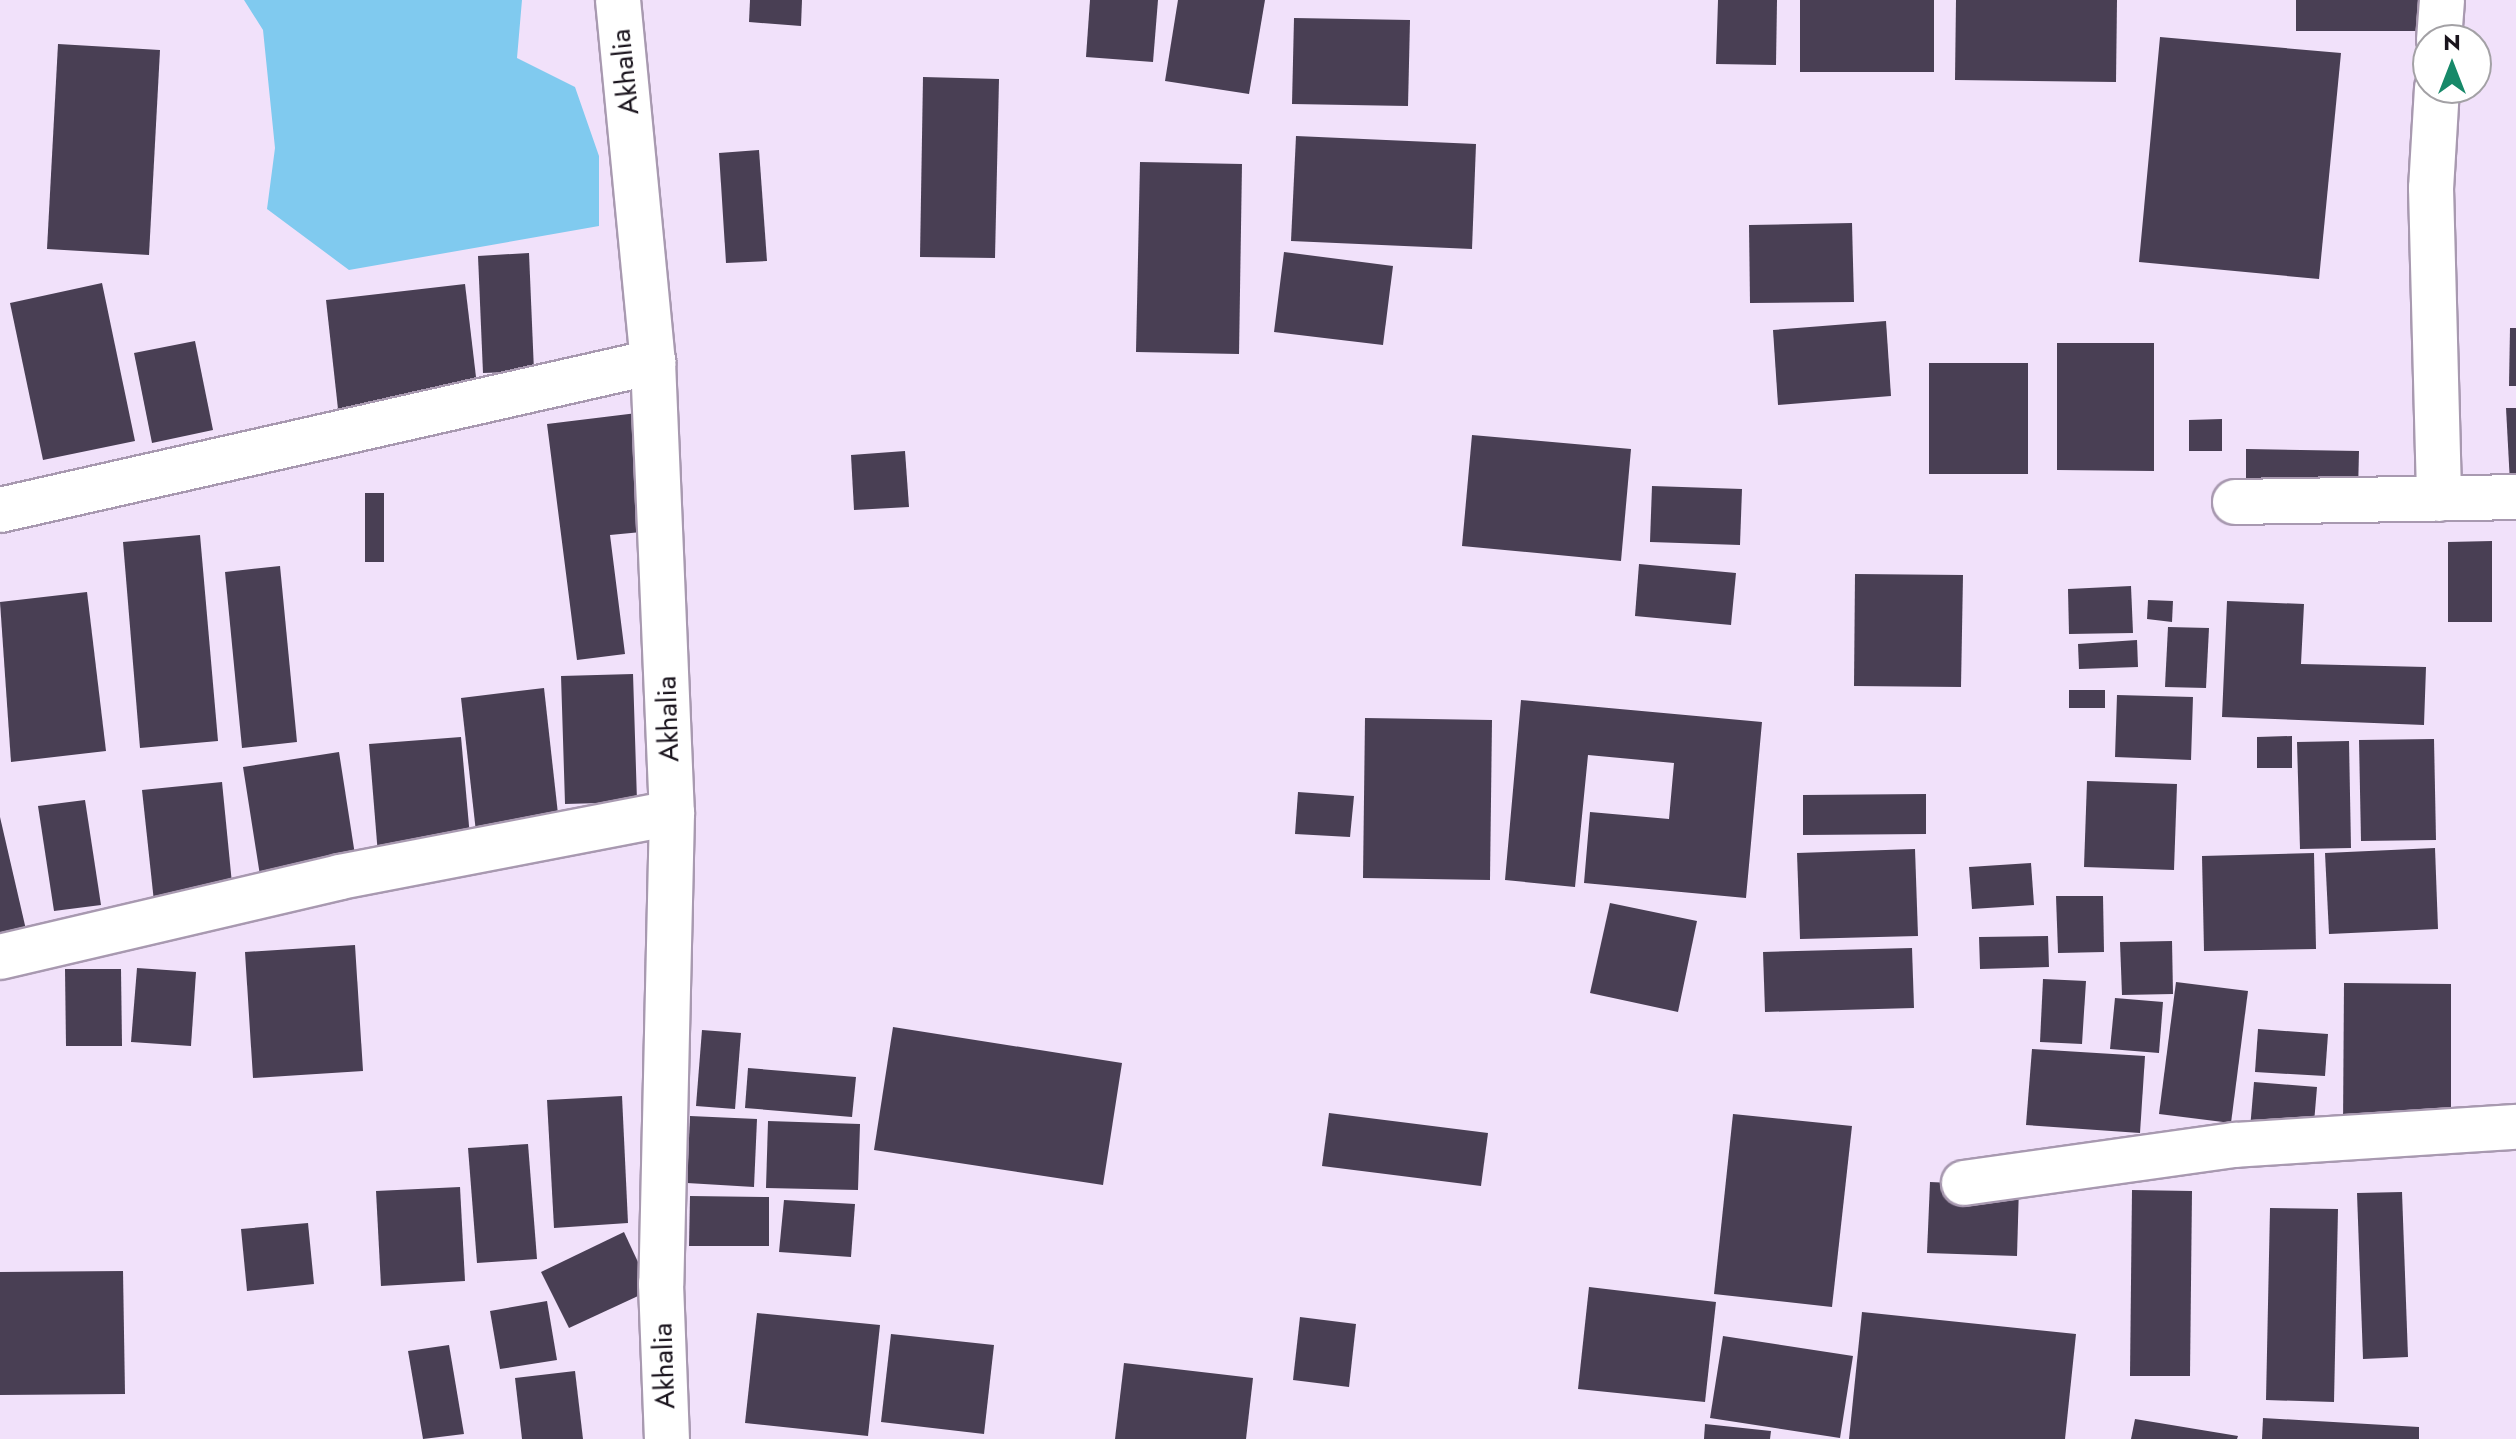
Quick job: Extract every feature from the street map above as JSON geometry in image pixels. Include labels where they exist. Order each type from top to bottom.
[{"type":"street","name":"Akhalia","points":[[618,0],[653,362],[672,813],[661,1284],[667,1439]]},
{"type":"street","points":[[2440,24],[2442,0]]},
{"type":"street","points":[[2436,104],[2431,188],[2439,499]]},
{"type":"street","points":[[0,510],[653,362]]},
{"type":"street","points":[[2235,502],[2516,497]]},
{"type":"street","points":[[0,957],[340,877],[672,813]]},
{"type":"street","points":[[1964,1183],[2235,1145],[2516,1127]]},
{"type":"water","points":[[244,0],[522,0],[517,58],[575,87],[599,156],[599,226],[349,270],[267,209],[275,148],[263,30]]},
{"type":"building","points":[[750,0],[802,0],[801,26],[749,22]]},
{"type":"building","points":[[1090,0],[1158,0],[1153,62],[1086,57]]},
{"type":"building","points":[[1178,0],[1265,0],[1249,94],[1165,81]]},
{"type":"building","points":[[1718,0],[1777,0],[1776,65],[1716,64]]},
{"type":"building","points":[[1800,0],[1934,0],[1934,72],[1800,72]]},
{"type":"building","points":[[1956,0],[2117,0],[2116,82],[1955,80]]},
{"type":"building","points":[[2296,0],[2423,0],[2423,24],[2412,24],[2412,31],[2296,31]]},
{"type":"building","points":[[1294,18],[1410,20],[1408,106],[1292,104]]},
{"type":"building","points":[[2160,37],[2341,53],[2319,279],[2139,262]]},
{"type":"building","points":[[58,44],[160,50],[149,255],[47,249]]},
{"type":"building","points":[[923,77],[999,79],[995,258],[920,257]]},
{"type":"building","points":[[1296,136],[1476,144],[1472,249],[1291,241]]},
{"type":"building","points":[[759,150],[767,261],[726,263],[719,153]]},
{"type":"building","points":[[1140,162],[1242,164],[1239,354],[1136,352]]},
{"type":"building","points":[[1852,223],[1854,302],[1750,303],[1749,225]]},
{"type":"building","points":[[1284,252],[1393,266],[1383,345],[1274,332]]},
{"type":"building","points":[[529,253],[534,371],[483,373],[478,256]]},
{"type":"building","points":[[102,283],[135,441],[43,460],[10,303]]},
{"type":"building","points":[[465,284],[478,394],[338,409],[326,300]]},
{"type":"building","points":[[1886,321],[1891,396],[1778,405],[1773,330]]},
{"type":"building","points":[[2510,328],[2516,328],[2516,386],[2509,386]]},
{"type":"building","points":[[195,341],[213,430],[152,443],[134,353]]},
{"type":"building","points":[[2057,343],[2154,343],[2154,471],[2057,470]]},
{"type":"building","points":[[1929,363],[2028,363],[2028,474],[1929,474]]},
{"type":"building","points":[[2506,408],[2516,408],[2516,483],[2510,483]]},
{"type":"building","points":[[637,413],[652,531],[610,535],[625,654],[577,660],[547,424]]},
{"type":"building","points":[[2222,419],[2222,451],[2189,451],[2189,420]]},
{"type":"building","points":[[1472,435],[1631,449],[1621,561],[1462,546]]},
{"type":"building","points":[[2246,449],[2359,451],[2358,492],[2246,489]]},
{"type":"building","points":[[905,451],[909,507],[854,510],[851,455]]},
{"type":"building","points":[[1652,486],[1742,489],[1740,545],[1650,542]]},
{"type":"building","points":[[365,493],[384,493],[384,562],[365,562]]},
{"type":"building","points":[[200,535],[218,741],[140,748],[123,542]]},
{"type":"building","points":[[2492,541],[2492,622],[2448,622],[2448,542]]},
{"type":"building","points":[[1639,564],[1736,573],[1731,625],[1635,616]]},
{"type":"building","points":[[280,566],[297,742],[242,748],[225,572]]},
{"type":"building","points":[[1855,574],[1963,575],[1961,687],[1854,686]]},
{"type":"building","points":[[2131,586],[2133,633],[2069,634],[2068,589]]},
{"type":"building","points":[[87,592],[106,751],[11,762],[0,602]]},
{"type":"building","points":[[2148,600],[2173,601],[2172,622],[2147,619]]},
{"type":"building","points":[[2227,601],[2304,604],[2301,664],[2426,667],[2424,725],[2222,717]]},
{"type":"building","points":[[2168,627],[2209,628],[2206,688],[2165,687]]},
{"type":"building","points":[[2137,640],[2138,667],[2079,669],[2078,644]]},
{"type":"building","points":[[633,674],[637,802],[565,804],[561,676]]},
{"type":"building","points":[[544,688],[559,823],[476,832],[461,698]]},
{"type":"building","points":[[2069,690],[2105,690],[2105,708],[2069,708]]},
{"type":"building","points":[[2117,695],[2193,697],[2191,760],[2115,757]]},
{"type":"building","points":[[1521,700],[1762,722],[1746,898],[1584,883],[1590,812],[1669,819],[1674,763],[1588,755],[1575,887],[1505,880]]},
{"type":"building","points":[[1365,718],[1492,720],[1490,880],[1363,878]]},
{"type":"building","points":[[2292,736],[2292,768],[2257,768],[2257,737]]},
{"type":"building","points":[[461,737],[472,859],[379,867],[369,744]]},
{"type":"building","points":[[2434,739],[2436,840],[2361,841],[2359,740]]},
{"type":"building","points":[[2349,741],[2351,848],[2300,849],[2297,742]]},
{"type":"building","points":[[339,752],[360,887],[264,901],[243,767]]},
{"type":"building","points":[[2087,781],[2177,784],[2174,870],[2084,867]]},
{"type":"building","points":[[222,782],[234,904],[155,911],[142,790]]},
{"type":"building","points":[[1298,792],[1354,796],[1350,837],[1295,834]]},
{"type":"building","points":[[1926,794],[1926,834],[1803,835],[1803,795]]},
{"type":"building","points":[[85,800],[101,905],[54,911],[38,806]]},
{"type":"building","points":[[0,817],[33,960],[0,968]]},
{"type":"building","points":[[2435,848],[2438,929],[2329,934],[2325,853]]},
{"type":"building","points":[[1915,849],[1918,936],[1800,939],[1797,853]]},
{"type":"building","points":[[2314,853],[2316,949],[2204,951],[2202,856]]},
{"type":"building","points":[[2031,863],[2034,905],[1972,909],[1969,867]]},
{"type":"building","points":[[2056,896],[2103,896],[2104,952],[2058,953]]},
{"type":"building","points":[[1610,903],[1697,921],[1678,1012],[1590,993]]},
{"type":"building","points":[[2048,936],[2049,967],[1980,969],[1979,937]]},
{"type":"building","points":[[2172,941],[2173,994],[2122,995],[2120,942]]},
{"type":"building","points":[[355,945],[363,1071],[253,1078],[245,952]]},
{"type":"building","points":[[1912,948],[1914,1008],[1765,1012],[1763,952]]},
{"type":"building","points":[[137,968],[196,972],[191,1046],[131,1042]]},
{"type":"building","points":[[65,969],[121,969],[122,1046],[66,1046]]},
{"type":"building","points":[[2043,979],[2086,981],[2082,1044],[2040,1042]]},
{"type":"building","points":[[2176,982],[2248,991],[2231,1123],[2159,1114]]},
{"type":"building","points":[[2344,983],[2451,984],[2451,1126],[2343,1126]]},
{"type":"building","points":[[2115,998],[2163,1002],[2159,1053],[2110,1049]]},
{"type":"building","points":[[893,1027],[1122,1063],[1103,1185],[874,1150]]},
{"type":"building","points":[[2258,1029],[2328,1034],[2325,1076],[2255,1072]]},
{"type":"building","points":[[702,1030],[741,1033],[735,1109],[696,1106]]},
{"type":"building","points":[[2032,1049],[2145,1056],[2140,1133],[2026,1125]]},
{"type":"building","points":[[748,1068],[856,1077],[852,1117],[745,1108]]},
{"type":"building","points":[[2254,1082],[2317,1087],[2313,1135],[2250,1129]]},
{"type":"building","points":[[622,1096],[628,1223],[554,1228],[547,1100]]},
{"type":"building","points":[[1329,1113],[1488,1133],[1481,1186],[1322,1166]]},
{"type":"building","points":[[1733,1114],[1852,1126],[1832,1307],[1714,1294]]},
{"type":"building","points":[[690,1116],[757,1119],[754,1187],[687,1183]]},
{"type":"building","points":[[768,1121],[860,1124],[858,1190],[766,1188]]},
{"type":"building","points":[[528,1144],[537,1259],[477,1263],[468,1148]]},
{"type":"building","points":[[1930,1182],[2019,1186],[2017,1256],[1927,1253]]},
{"type":"building","points":[[460,1187],[465,1281],[381,1286],[376,1191]]},
{"type":"building","points":[[2132,1190],[2192,1191],[2190,1376],[2130,1376]]},
{"type":"building","points":[[2402,1192],[2408,1357],[2363,1359],[2357,1193]]},
{"type":"building","points":[[690,1196],[769,1197],[769,1246],[689,1246]]},
{"type":"building","points":[[784,1200],[855,1204],[851,1257],[779,1252]]},
{"type":"building","points":[[2270,1208],[2338,1209],[2334,1402],[2266,1400]]},
{"type":"building","points":[[308,1223],[314,1284],[247,1291],[241,1229]]},
{"type":"building","points":[[624,1232],[651,1290],[569,1328],[541,1272]]},
{"type":"building","points":[[123,1271],[125,1394],[0,1395],[0,1272]]},
{"type":"building","points":[[1589,1287],[1716,1302],[1705,1402],[1578,1389]]},
{"type":"building","points":[[547,1301],[557,1360],[500,1369],[490,1311]]},
{"type":"building","points":[[1862,1312],[2076,1334],[2065,1439],[1849,1439]]},
{"type":"building","points":[[757,1313],[880,1325],[868,1436],[745,1423]]},
{"type":"building","points":[[1300,1317],[1356,1324],[1349,1387],[1293,1380]]},
{"type":"building","points":[[891,1334],[994,1345],[984,1434],[881,1422]]},
{"type":"building","points":[[1723,1336],[1853,1356],[1840,1438],[1710,1418]]},
{"type":"building","points":[[449,1345],[464,1434],[423,1439],[408,1351]]},
{"type":"building","points":[[1124,1363],[1253,1378],[1246,1439],[1115,1439]]},
{"type":"building","points":[[575,1371],[583,1439],[522,1439],[515,1378]]},
{"type":"building","points":[[2263,1418],[2419,1427],[2419,1439],[2262,1439]]},
{"type":"building","points":[[2135,1419],[2238,1436],[2237,1439],[2131,1439]]},
{"type":"building","points":[[1705,1424],[1771,1431],[1770,1439],[1704,1439]]}]
